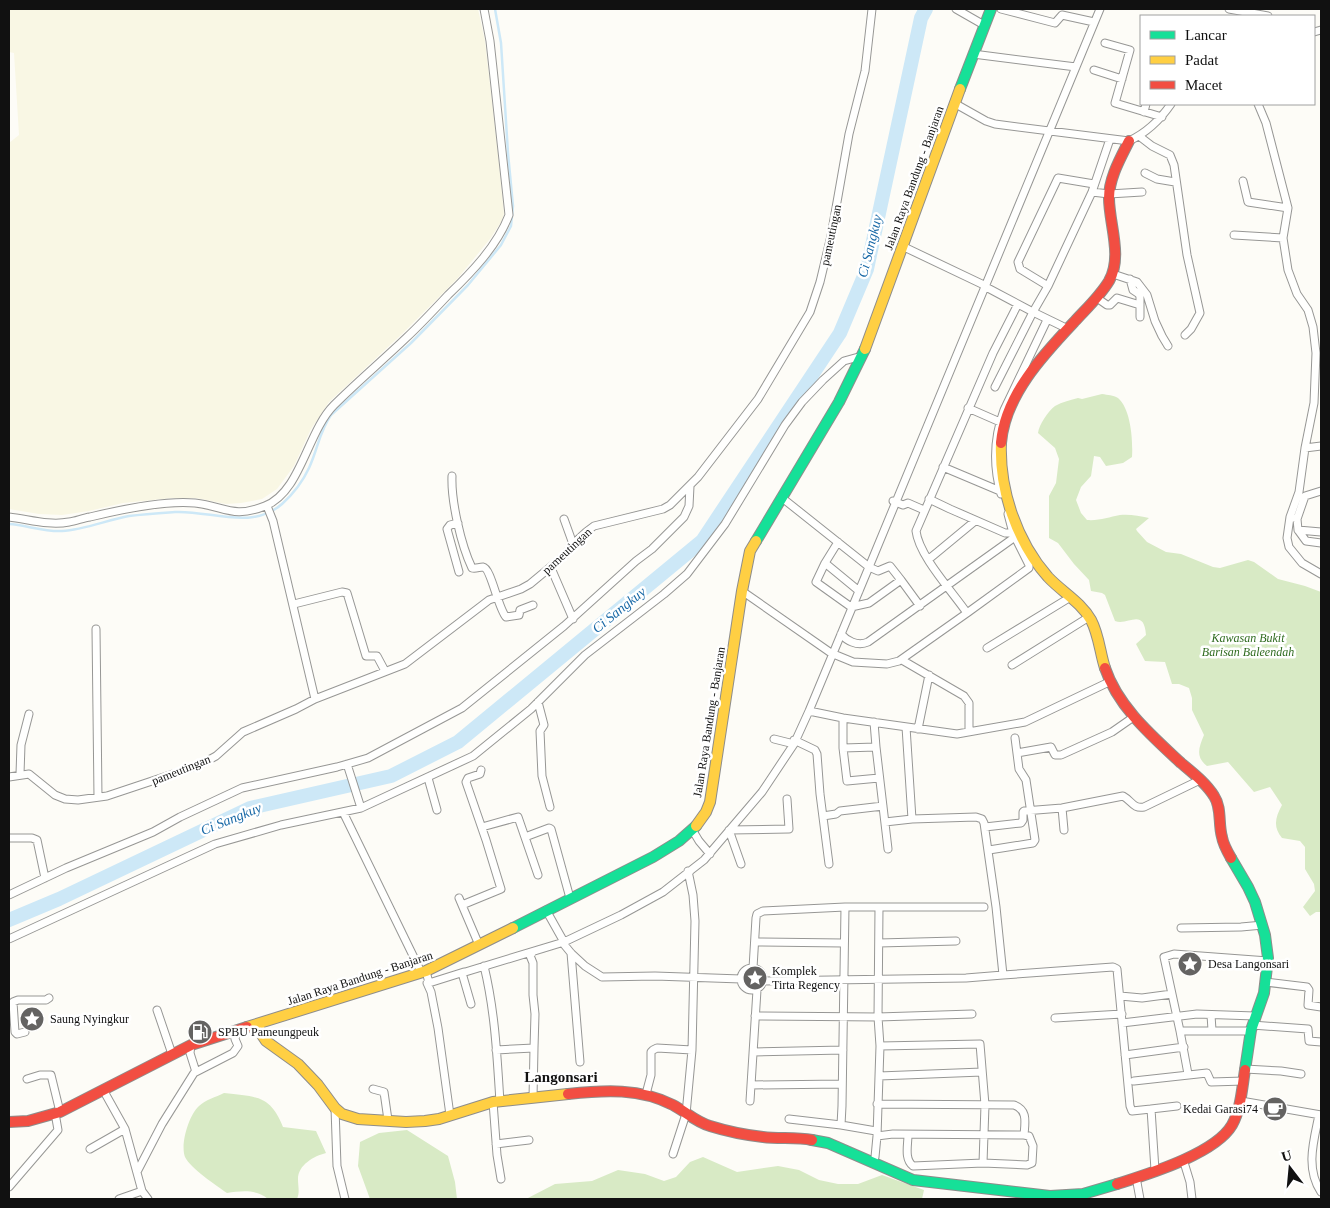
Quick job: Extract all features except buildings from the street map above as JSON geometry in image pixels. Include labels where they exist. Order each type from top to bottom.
[{"type":"street","points":[[9,516],[54,524],[124,510],[172,504],[196,503],[238,513],[269,509],[282,494],[299,468],[315,431],[333,406],[407,337],[462,281],[479,262],[506,224],[509,215],[503,154],[490,41],[484,9]]},
{"type":"street","name":"pameutingan","points":[[20,774],[29,774],[55,795],[65,799],[78,800],[141,786],[205,762],[216,756],[243,732],[315,699],[405,664],[467,616],[496,597],[522,589],[551,568],[565,555],[573,544],[594,526],[670,506],[690,486],[758,399],[810,312],[820,282],[831,236],[849,134],[865,71],[872,9]]},
{"type":"street","points":[[956,9],[984,25]]},
{"type":"street","name":"Jalan Raya Bandung - Banjaran","points":[[9,1122],[28,1120],[58,1112],[191,1045],[424,972],[652,857],[682,840],[693,831],[704,817],[710,802],[742,591],[750,551],[838,402],[862,356],[954,103],[991,9]]},
{"type":"street","points":[[1000,9],[1055,23],[1062,15],[1094,22]]},
{"type":"street","points":[[429,983],[564,942],[646,902],[691,871],[710,854],[762,792],[794,742],[809,711],[1100,9]]},
{"type":"street","points":[[1229,9],[1262,15]]},
{"type":"street","points":[[1105,43],[1130,50],[1115,103],[1162,117]]},
{"type":"street","points":[[973,54],[1076,67]]},
{"type":"street","points":[[1094,70],[1122,79]]},
{"type":"street","points":[[954,103],[995,124],[1129,141],[1146,132],[1162,117],[1170,105]]},
{"type":"street","points":[[1144,112],[1146,105]]},
{"type":"street","points":[[1258,105],[1266,123],[1288,208],[1283,238],[1288,270],[1297,294],[1308,310],[1313,327],[1316,353],[1317,403],[1305,448],[1294,518],[1298,530],[1306,541],[1321,543]]},
{"type":"street","points":[[1139,136],[1152,146],[1170,155],[1174,165],[1187,255],[1200,313],[1191,329],[1185,334]]},
{"type":"street","points":[[995,387],[1048,286],[1092,192],[1110,139]]},
{"type":"street","points":[[258,1024],[260,1032],[266,1041],[302,1069],[318,1085],[335,1108],[342,1114],[358,1119],[406,1122],[425,1121],[497,1102],[611,1090],[646,1094],[666,1101],[709,1126],[729,1131],[762,1137],[820,1140],[904,1176],[921,1181],[962,1184],[1050,1196],[1069,1196],[1089,1192],[1136,1177],[1183,1159],[1215,1144],[1227,1133],[1241,1101],[1253,1024],[1264,991],[1268,961],[1266,938],[1255,900],[1222,841],[1219,804],[1212,792],[1135,716],[1120,698],[1109,682],[1094,628],[1089,617],[1039,567],[1019,528],[1006,493],[1002,454],[1005,426],[1011,409],[1034,367],[1097,298],[1113,274],[1114,256],[1109,194],[1120,158],[1129,141]]},
{"type":"street","points":[[1145,173],[1157,179],[1176,182]]},
{"type":"street","points":[[1048,286],[1020,268],[1018,262],[1058,178],[1094,184]]},
{"type":"street","points":[[1243,181],[1248,202],[1288,208]]},
{"type":"street","points":[[1092,192],[1109,194],[1142,192]]},
{"type":"street","points":[[1234,235],[1283,238]]},
{"type":"street","points":[[902,246],[986,286],[984,286],[1047,320],[1068,329]]},
{"type":"street","points":[[1113,274],[1137,282],[1148,295],[1155,321],[1168,346]]},
{"type":"street","points":[[1130,279],[1133,290],[1139,294],[1140,317]]},
{"type":"street","points":[[1097,298],[1107,305],[1117,298],[1140,305]]},
{"type":"street","points":[[967,613],[929,559],[917,539],[916,531],[968,408],[1018,304]]},
{"type":"street","points":[[742,591],[832,654],[853,662],[887,664],[902,660],[1029,568],[1014,535],[1000,491],[996,456],[1000,422],[1004,410],[1047,320]]},
{"type":"street","points":[[9,939],[215,844],[281,825],[343,812],[428,778],[473,756],[538,702],[585,655],[687,574],[725,524],[785,425],[802,402],[844,361],[862,356]]},
{"type":"street","points":[[968,408],[1000,422]]},
{"type":"street","points":[[1305,448],[1321,446]]},
{"type":"street","points":[[943,467],[1000,491]]},
{"type":"street","points":[[452,476],[455,511],[470,566],[474,569],[484,567],[487,569],[496,597],[506,617],[519,615],[520,610],[533,605]]},
{"type":"street","points":[[9,895],[154,832],[180,817],[242,788],[348,766],[368,758],[462,708],[572,619],[636,561],[652,549],[684,517],[689,506],[690,486]]},
{"type":"street","points":[[1321,491],[1304,496],[1287,538],[1289,547],[1302,563],[1321,574]]},
{"type":"street","points":[[781,497],[869,567],[878,571],[890,566],[920,606]]},
{"type":"street","points":[[929,499],[1005,533],[1014,535]]},
{"type":"street","points":[[895,501],[893,501],[903,505],[908,503],[924,510]]},
{"type":"street","points":[[269,509],[294,604],[315,699]]},
{"type":"street","points":[[564,519],[573,544]]},
{"type":"street","points":[[929,559],[975,520]]},
{"type":"street","points":[[458,523],[450,525],[447,529],[459,572]]},
{"type":"street","points":[[1298,530],[1321,532]]},
{"type":"street","points":[[841,634],[856,644],[863,645],[920,606],[1014,535]]},
{"type":"street","points":[[838,542],[816,582],[851,607],[868,603],[901,580]]},
{"type":"street","points":[[825,564],[859,591]]},
{"type":"street","points":[[551,568],[572,619]]},
{"type":"street","points":[[294,604],[342,592],[347,593],[366,656],[377,656],[385,671]]},
{"type":"street","points":[[987,648],[1069,598]]},
{"type":"street","points":[[1012,665],[1089,617]]},
{"type":"street","points":[[96,629],[98,797]]},
{"type":"street","points":[[902,660],[950,686],[967,699],[969,703],[969,731]]},
{"type":"street","points":[[918,729],[928,675]]},
{"type":"street","points":[[809,711],[843,718],[954,734],[1025,722],[1109,682]]},
{"type":"street","points":[[538,702],[544,725],[540,731],[542,776],[550,807]]},
{"type":"street","points":[[9,777],[20,774],[21,745],[29,714]]},
{"type":"street","points":[[1017,753],[1051,747],[1056,755],[1061,755],[1112,732],[1135,716]]},
{"type":"street","points":[[843,718],[843,748],[847,781],[880,778]]},
{"type":"street","points":[[874,722],[888,849]]},
{"type":"street","points":[[906,727],[912,819]]},
{"type":"street","points":[[989,850],[1034,842],[1035,838],[1026,780],[1020,768],[1015,738]]},
{"type":"street","points":[[774,739],[794,742],[794,740],[816,752],[829,864]]},
{"type":"street","points":[[843,748],[876,747]]},
{"type":"street","points":[[348,766],[360,806]]},
{"type":"street","points":[[479,945],[461,901],[501,889],[466,780],[480,774],[480,770]]},
{"type":"street","points":[[428,778],[436,810]]},
{"type":"street","points":[[985,827],[1021,823],[1023,811],[1062,808],[1123,796],[1132,805],[1144,808],[1200,780]]},
{"type":"street","points":[[730,831],[789,829],[787,799]]},
{"type":"street","points":[[823,816],[836,814],[840,811],[882,806]]},
{"type":"street","points":[[1062,808],[1064,830]]},
{"type":"street","points":[[343,812],[429,983],[427,984],[431,992],[438,1028],[450,1115]]},
{"type":"street","points":[[482,827],[518,817],[538,875]]},
{"type":"street","points":[[885,822],[912,819],[976,817],[982,819],[989,850],[1003,975]]},
{"type":"street","points":[[525,837],[549,828],[551,829],[570,898]]},
{"type":"street","points":[[693,831],[710,854]]},
{"type":"street","points":[[730,831],[741,864]]},
{"type":"street","points":[[9,838],[32,838],[37,840],[45,878]]},
{"type":"street","points":[[673,1154],[686,1114],[692,1050],[696,921],[694,895],[688,872],[691,871]]},
{"type":"street","points":[[753,968],[756,918],[757,914],[763,911],[845,907],[984,907]]},
{"type":"street","points":[[840,1125],[842,1106],[845,907]]},
{"type":"street","points":[[875,1157],[880,1046],[878,1017],[879,908]]},
{"type":"street","points":[[546,910],[564,942],[562,942],[571,953],[592,972],[602,977],[741,979]]},
{"type":"street","points":[[1180,928],[1241,928],[1263,925]]},
{"type":"street","points":[[879,943],[956,941]]},
{"type":"street","points":[[755,942],[843,943]]},
{"type":"street","points":[[532,953],[529,953],[533,962],[535,1014],[533,1098]]},
{"type":"street","points":[[571,953],[580,1062]]},
{"type":"street","points":[[1188,1074],[1184,1047],[1164,959],[1167,955],[1174,954],[1268,961]]},
{"type":"street","points":[[486,966],[484,966],[490,991],[496,1050],[496,1144],[500,1179]]},
{"type":"street","points":[[764,981],[966,978],[1113,967],[1118,972],[1131,1109],[1136,1112],[1177,1106]]},
{"type":"street","points":[[750,1101],[757,990],[764,981],[760,971],[753,968],[746,970],[741,979],[744,988],[757,990]]},
{"type":"street","points":[[464,972],[462,973],[471,1004]]},
{"type":"street","points":[[1265,982],[1307,987],[1309,990],[1308,1005],[1321,1007]]},
{"type":"street","points":[[1120,996],[1142,998],[1172,994]]},
{"type":"street","points":[[25,1032],[16,1034],[10,1015],[12,1002],[18,1000],[46,1000],[49,998]]},
{"type":"street","points":[[157,1010],[172,1054]]},
{"type":"street","points":[[756,1016],[878,1017],[972,1014]]},
{"type":"street","points":[[1055,1018],[1122,1014]]},
{"type":"street","points":[[1211,1015],[1212,1030]]},
{"type":"street","points":[[1122,1023],[1176,1016],[1211,1015],[1253,1024],[1308,1029],[1308,1041],[1321,1042]]},
{"type":"street","points":[[1180,1031],[1212,1030],[1253,1024]]},
{"type":"street","points":[[137,1172],[165,1118],[196,1072],[234,1052],[238,1046],[235,1039],[237,1030]]},
{"type":"street","points":[[880,1046],[980,1044],[986,1105],[983,1163]]},
{"type":"street","points":[[191,1045],[190,1053],[196,1072]]},
{"type":"street","points":[[1125,1055],[1184,1047]]},
{"type":"street","points":[[496,1050],[534,1048]]},
{"type":"street","points":[[646,1094],[651,1075],[651,1052],[653,1050],[665,1048],[692,1050]]},
{"type":"street","points":[[754,1052],[843,1050]]},
{"type":"street","points":[[1245,1069],[1274,1070],[1301,1074]]},
{"type":"street","points":[[879,1076],[982,1072]]},
{"type":"street","points":[[1134,1081],[1207,1073],[1212,1082],[1244,1081]]},
{"type":"street","points":[[9,1187],[58,1130],[58,1112],[51,1075],[40,1075],[27,1079]]},
{"type":"street","points":[[752,1085],[842,1084]]},
{"type":"street","points":[[373,1088],[384,1092],[388,1120]]},
{"type":"street","points":[[105,1089],[106,1095],[125,1129],[142,1191],[148,1199]]},
{"type":"street","points":[[1241,1101],[1320,1115],[1312,1156],[1314,1177],[1321,1192]]},
{"type":"street","points":[[877,1104],[1014,1105],[1022,1109],[1025,1116],[1024,1134]]},
{"type":"street","points":[[335,1108],[337,1166],[345,1199]]},
{"type":"street","points":[[1151,1109],[1155,1170]]},
{"type":"street","points":[[789,1118],[840,1125],[876,1133],[908,1135],[1024,1134],[1029,1136],[1034,1146],[1032,1163],[1030,1165],[983,1163],[913,1166],[909,1163],[907,1157],[908,1135]]},
{"type":"street","points":[[90,1149],[125,1129]]},
{"type":"street","points":[[496,1144],[529,1140]]},
{"type":"street","points":[[1183,1159],[1190,1182],[1192,1199]]},
{"type":"street","points":[[1136,1177],[1140,1199]]},
{"type":"street","points":[[119,1199],[142,1191]]},
{"type":"shaded area","points":[[9,9],[478,9],[485,41],[498,154],[504,214],[501,222],[490,239],[458,278],[403,333],[329,402],[311,429],[294,466],[277,489],[262,499],[226,504],[196,498],[172,498],[123,503],[62,515],[39,514],[9,509],[9,143],[19,135],[14,53],[9,52]]},
{"type":"green space","name":"Kawasan Bukit Barisan Baleendah","points":[[1102,394],[1118,398],[1126,410],[1131,434],[1132,457],[1123,463],[1106,466],[1100,457],[1094,456],[1091,476],[1081,487],[1076,500],[1081,513],[1087,520],[1120,515],[1149,518],[1136,529],[1137,531],[1147,542],[1166,552],[1181,554],[1220,568],[1248,560],[1254,562],[1278,579],[1321,592],[1321,912],[1316,912],[1310,916],[1303,907],[1315,891],[1314,884],[1305,869],[1305,847],[1300,841],[1282,838],[1279,834],[1276,822],[1282,805],[1270,787],[1254,792],[1228,762],[1207,766],[1203,763],[1199,752],[1204,735],[1192,710],[1192,698],[1189,688],[1179,684],[1172,684],[1165,662],[1145,661],[1136,644],[1146,635],[1142,622],[1135,619],[1115,621],[1105,595],[1091,591],[1089,580],[1058,543],[1049,538],[1049,496],[1056,483],[1059,459],[1055,448],[1038,433],[1039,430],[1042,422],[1055,406],[1078,398],[1082,399]]},
{"type":"green space","points":[[224,1093],[253,1097],[267,1103],[273,1108],[283,1127],[316,1131],[326,1153],[312,1159],[301,1169],[298,1179],[299,1192],[297,1199],[268,1199],[259,1194],[249,1192],[227,1193],[188,1162],[184,1151],[186,1130],[195,1110],[207,1100]]},
{"type":"green space","points":[[407,1130],[448,1156],[455,1182],[457,1199],[370,1199],[358,1166],[360,1142],[379,1133]]},
{"type":"green space","points":[[703,1157],[737,1172],[778,1166],[799,1170],[819,1180],[838,1184],[858,1184],[882,1175],[924,1190],[922,1199],[526,1199],[555,1184],[592,1181],[618,1170],[645,1174],[664,1181],[676,1177],[690,1162]]},
{"type":"waterway","points":[[9,524],[62,531],[79,529],[129,516],[158,513],[188,512],[244,518],[270,512],[290,496],[307,473],[331,415],[411,343],[468,285],[501,245],[511,226],[513,206],[501,43],[495,9]]},
{"type":"waterway","name":"Ci Sangkuy","points":[[9,920],[59,899],[250,808],[391,776],[458,742],[702,541],[840,333],[867,269],[921,18],[926,9]]},
{"type":"traffic: fast","points":[[960,89],[991,9]]},
{"type":"traffic: fast","points":[[756,541],[839,402],[865,349]]},
{"type":"traffic: fast","points":[[513,928],[653,857],[679,841],[696,826]]},
{"type":"traffic: fast","points":[[1231,858],[1255,902],[1265,935],[1268,958],[1264,993],[1251,1030],[1245,1070]]},
{"type":"traffic: fast","points":[[812,1140],[828,1143],[913,1180],[1050,1196],[1083,1194],[1117,1184]]},
{"type":"traffic: slow","points":[[865,349],[960,89]]},
{"type":"traffic: slow","points":[[1001,443],[1003,479],[1019,532],[1027,548],[1048,577],[1077,602],[1091,620],[1105,668]]},
{"type":"traffic: slow","points":[[696,826],[706,812],[710,802],[742,591],[750,551],[756,541]]},
{"type":"traffic: slow","points":[[247,1027],[426,971],[513,928]]},
{"type":"traffic: slow","points":[[258,1024],[260,1032],[266,1041],[298,1064],[318,1085],[335,1108],[342,1114],[358,1119],[406,1122],[425,1121],[439,1119],[493,1102],[568,1094]]},
{"type":"traffic: jam","points":[[1001,443],[1004,425],[1018,392],[1050,348],[1097,297],[1109,281],[1115,261],[1109,191],[1116,169],[1129,141]]},
{"type":"traffic: jam","points":[[1105,668],[1118,696],[1137,720],[1211,791],[1218,805],[1225,848],[1231,858]]},
{"type":"traffic: jam","points":[[9,1122],[28,1121],[60,1112],[191,1045],[247,1027]]},
{"type":"traffic: jam","points":[[1117,1184],[1180,1162],[1211,1145],[1223,1135],[1232,1125],[1237,1112],[1245,1070]]},
{"type":"traffic: jam","points":[[568,1094],[609,1091],[635,1093],[661,1099],[700,1122],[722,1130],[763,1137],[812,1140]]},
{"type":"place","name":"Desa Langonsari","points":[[1190,964]]},
{"type":"place","name":"Komplek Tirta Regency","points":[[755,978]]},
{"type":"place","name":"Saung Nyingkur","points":[[32,1019]]},
{"type":"place","name":"SPBU Pameungpeuk","points":[[200,1032]]},
{"type":"place","name":"Kedai Garasi74","points":[[1275,1109]]},
{"type":"district","name":"Langonsari","points":[[561,1077]]}]
